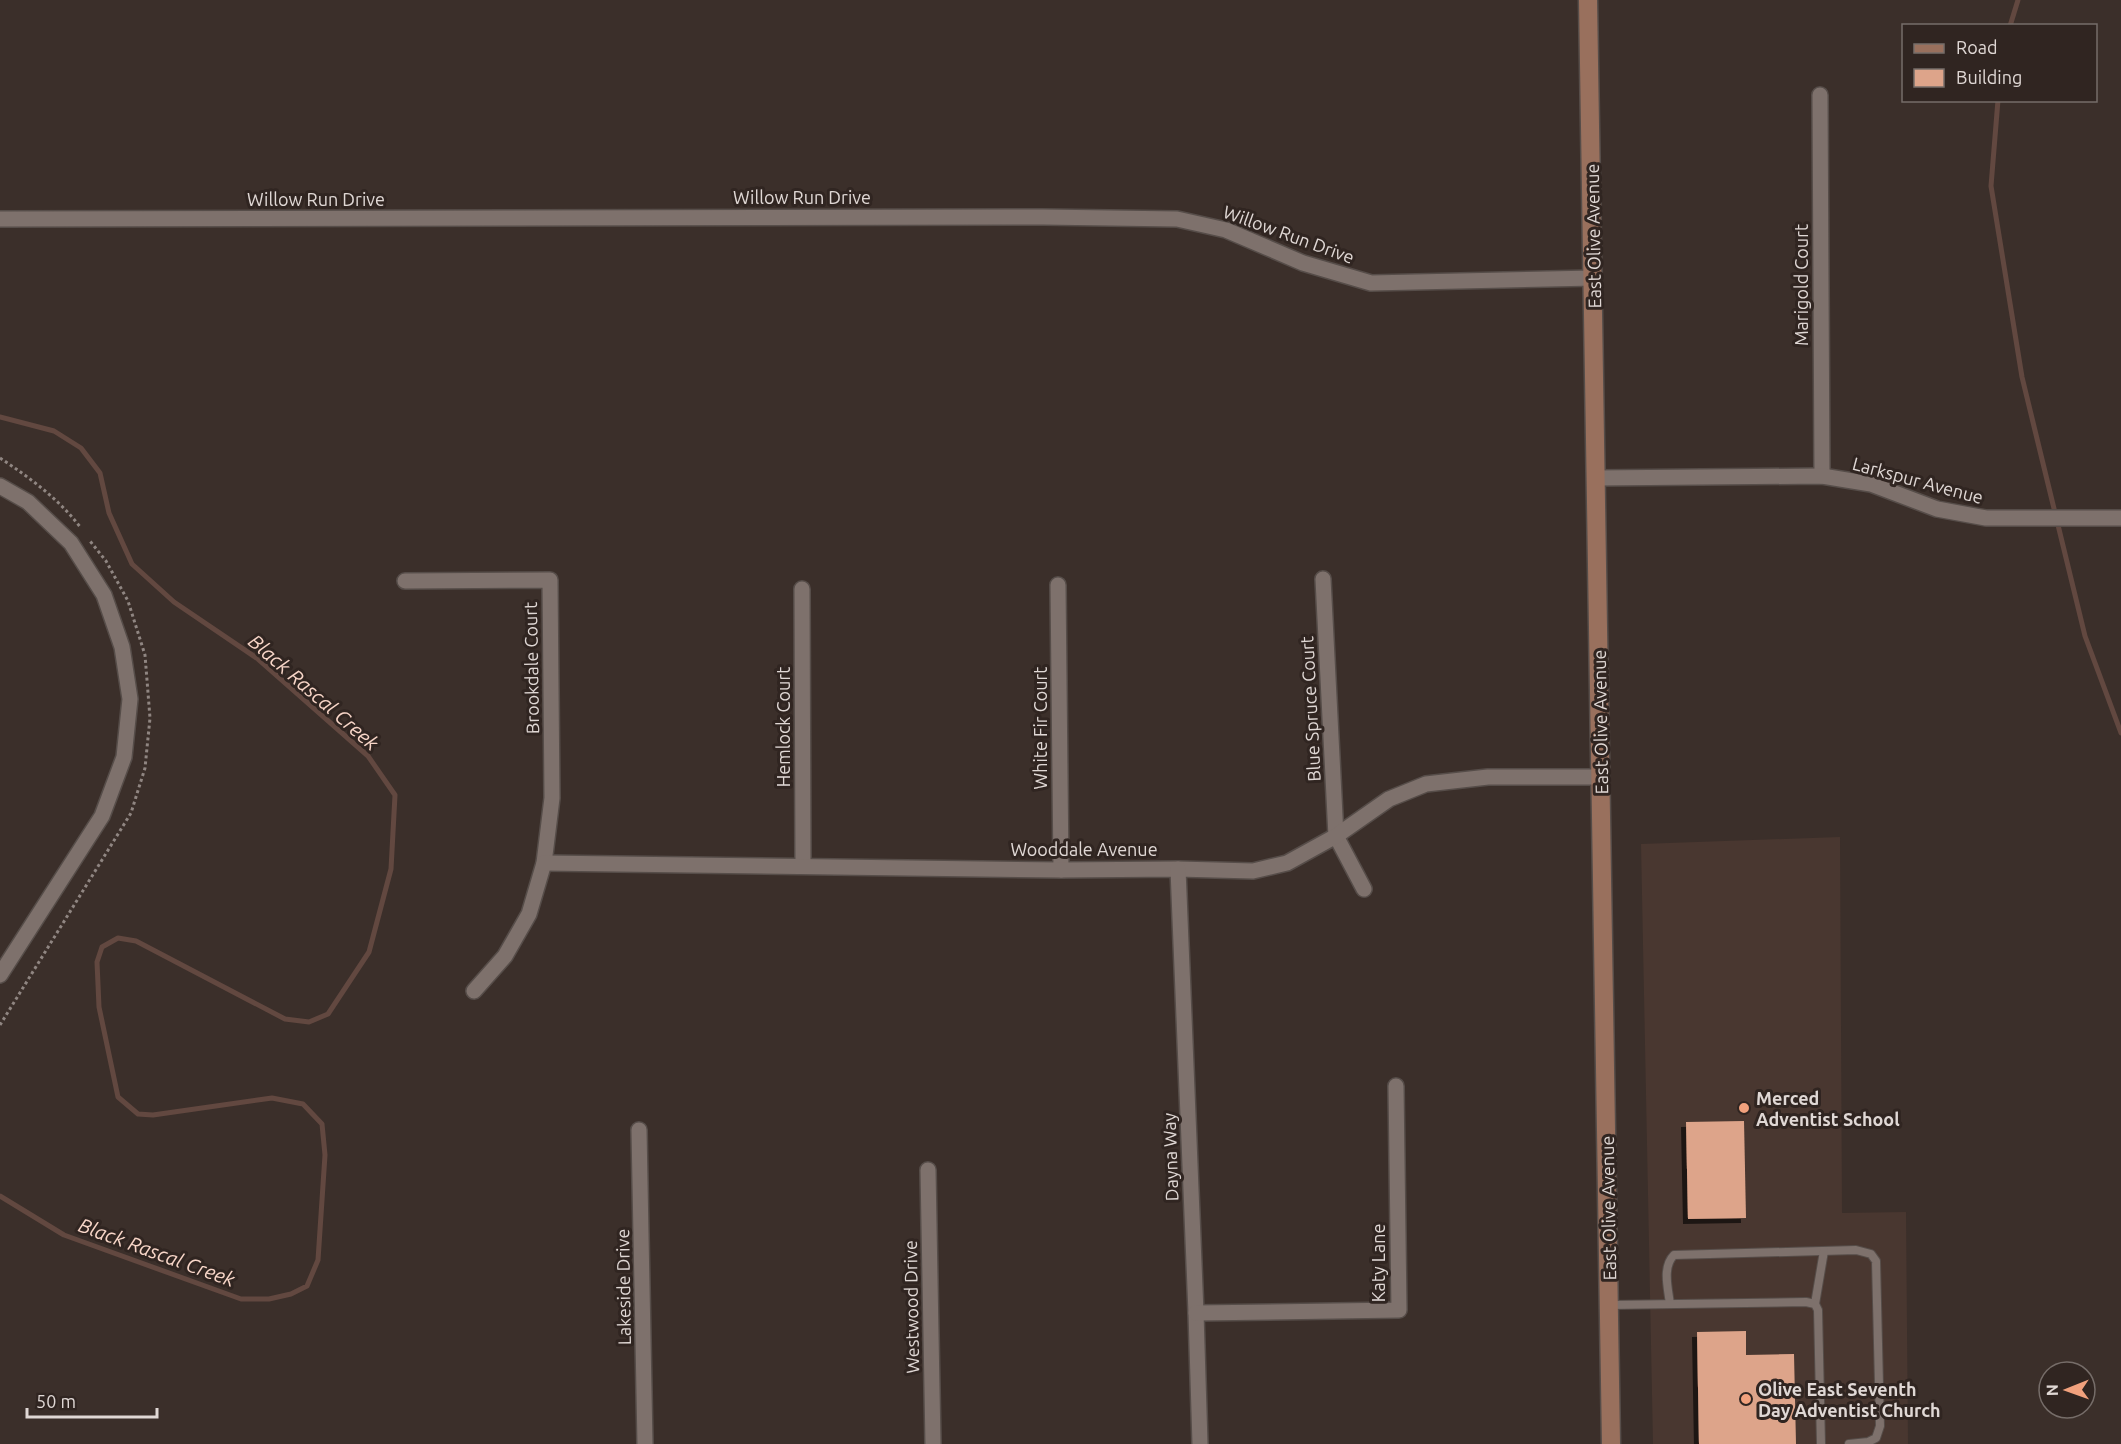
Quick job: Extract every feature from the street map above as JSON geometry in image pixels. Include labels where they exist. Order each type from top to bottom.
[{"type":"main road","name":"East Olive Avenue","points":[[1588,0],[1611,1444]]},
{"type":"street","name":"Marigold Court","points":[[1820,95],[1822,476]]},
{"type":"street","name":"Willow Run Drive","points":[[0,219],[1019,217],[1178,219],[1226,230],[1303,263],[1371,283],[1594,278]]},
{"type":"street","name":"Larkspur Avenue","points":[[1596,478],[1822,476],[1871,484],[1937,508],[1986,518],[2121,518]]},
{"type":"street","points":[[0,486],[28,502],[71,543],[104,595],[122,647],[130,699],[124,758],[102,816],[0,975]]},
{"type":"street","name":"Blue Spruce Court","points":[[1323,579],[1336,836]]},
{"type":"street","name":"Brookdale Court","points":[[405,581],[550,580],[552,798],[544,863]]},
{"type":"street","name":"White Fir Court","points":[[1058,585],[1061,870]]},
{"type":"street","name":"Hemlock Court","points":[[802,589],[803,865]]},
{"type":"street","name":"Wooddale Avenue","points":[[544,863],[1253,871],[1287,863],[1336,836],[1389,800],[1426,784],[1488,777],[1601,777]]},
{"type":"street","points":[[1336,836],[1364,889]]},
{"type":"street","points":[[474,991],[505,956],[529,914],[544,863]]},
{"type":"street","name":"Dayna Way","points":[[1178,869],[1200,1444]]},
{"type":"street","name":"Katy Lane","points":[[1196,1313],[1399,1310],[1396,1086]]},
{"type":"street","name":"Lakeside Drive","points":[[639,1130],[645,1444]]},
{"type":"street","name":"Westwood Drive","points":[[928,1170],[933,1444]]},
{"type":"lane","points":[[1670,1304],[1667,1271],[1668,1261],[1674,1255],[1856,1250],[1871,1254],[1876,1261],[1880,1426],[1876,1438],[1868,1442],[1849,1444]]},
{"type":"lane","points":[[1821,1444],[1818,1310],[1815,1304],[1824,1251]]},
{"type":"lane","points":[[1609,1305],[1806,1302],[1815,1304]]},
{"type":"path","points":[[0,458],[28,476],[68,511],[105,561],[128,601],[145,655],[150,718],[145,768],[131,813],[0,1025]]},
{"type":"shaded area","name":"Merced Adventist School","points":[[1840,837],[1842,1213],[1906,1212],[1908,1444],[1653,1444],[1641,844]]},
{"type":"building","points":[[1744,1121],[1746,1218],[1688,1219],[1686,1122]]},
{"type":"building","name":"Olive East Seventh Day Adventist Church","points":[[1746,1331],[1746,1355],[1794,1354],[1796,1444],[1699,1444],[1697,1332]]},
{"type":"waterway","points":[[2011,24],[2018,0]]},
{"type":"waterway","points":[[1998,102],[1991,186],[2022,377],[2085,636],[2121,733]]},
{"type":"waterway","name":"Black Rascal Creek","points":[[0,417],[54,431],[81,448],[100,473],[109,513],[132,564],[174,602],[258,659],[368,756],[395,795],[391,869],[369,952],[328,1014],[309,1022],[285,1019],[136,941],[118,938],[102,947],[97,962],[99,1007],[118,1097],[138,1114],[153,1115],[272,1098],[303,1104],[322,1124],[325,1155],[318,1260],[307,1286],[291,1294],[269,1299],[241,1299],[64,1235],[0,1196]]},
{"type":"place","name":"Merced Adventist School","points":[[1744,1108]]},
{"type":"place","name":"Olive East Seventh Day Adventist Church","points":[[1746,1399]]}]
